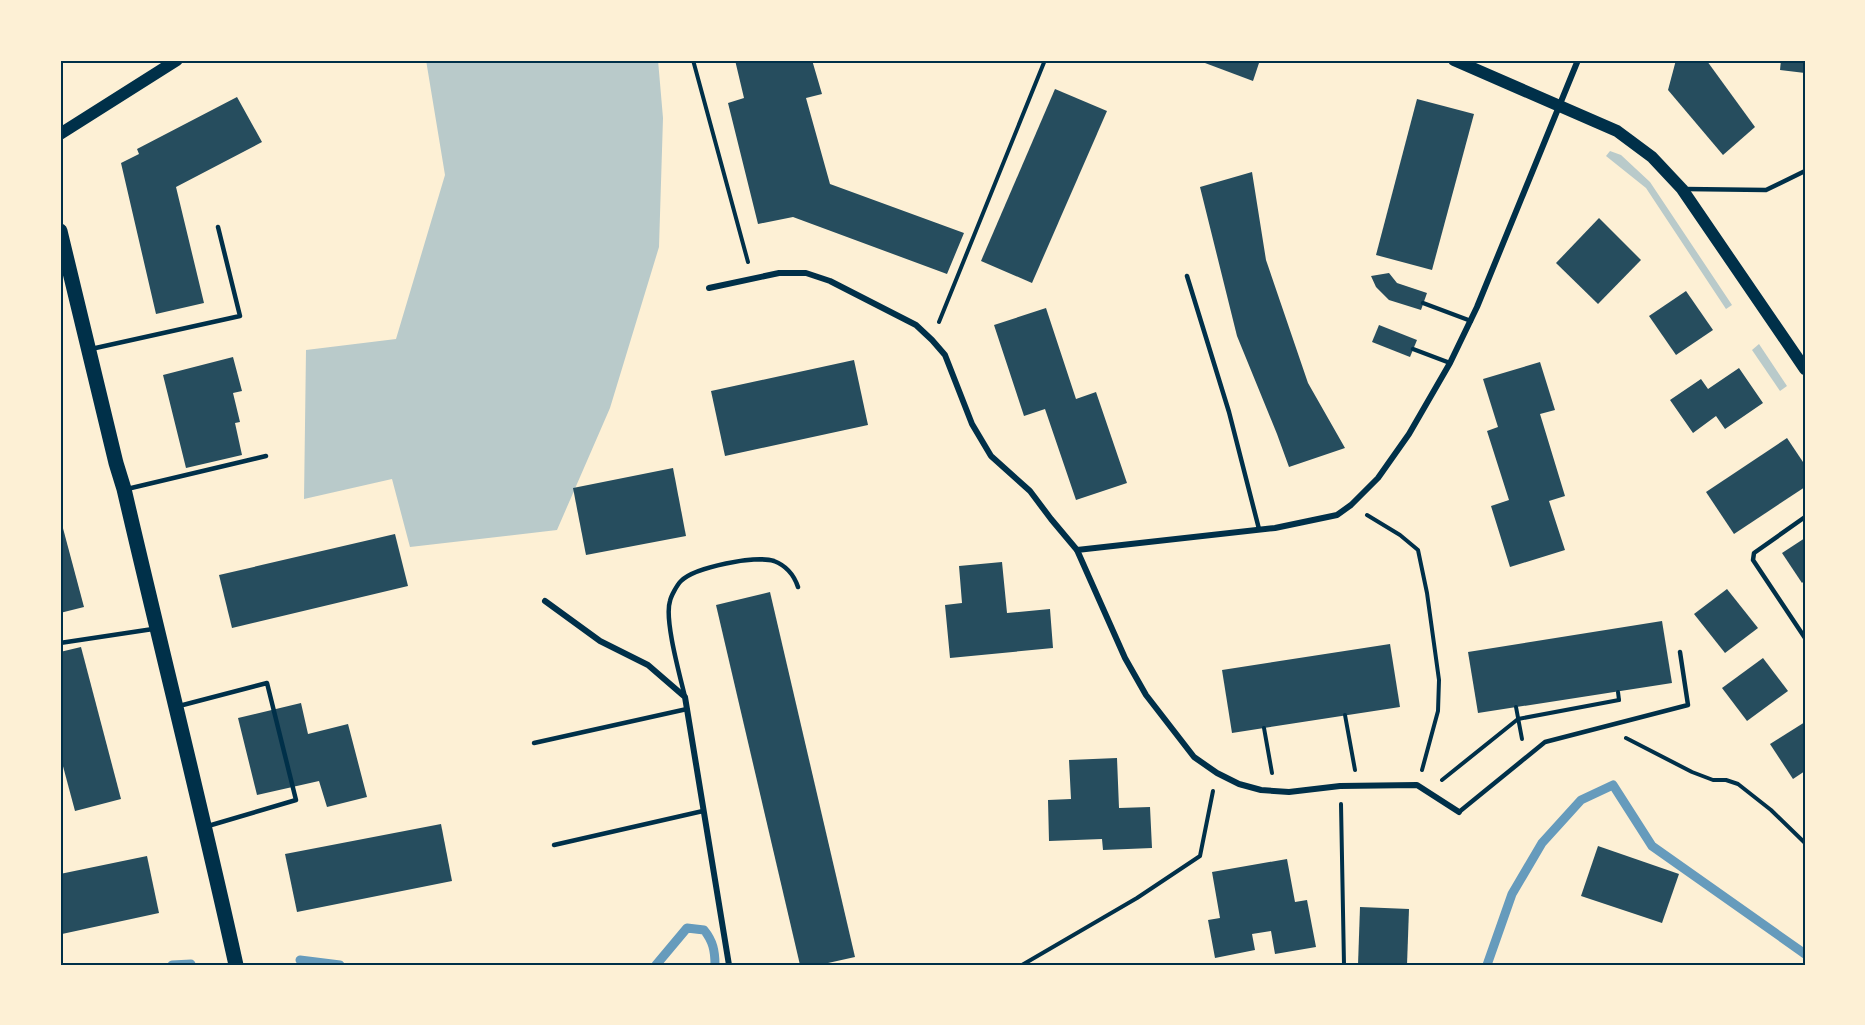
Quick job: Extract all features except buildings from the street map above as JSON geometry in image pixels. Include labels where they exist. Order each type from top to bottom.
[{"type":"main road","points":[[60,134],[177,60]]},
{"type":"main road","points":[[1454,60],[1617,131],[1652,157],[1682,189],[1805,369]]},
{"type":"main road","points":[[60,231],[124,489],[236,965]]},
{"type":"street","points":[[1077,550],[1307,522],[1337,515],[1351,505],[1378,478],[1409,434],[1450,363],[1470,321],[1578,60]]},
{"type":"street","points":[[709,288],[779,273],[806,273],[830,280],[916,325],[932,340],[945,355],[972,424],[991,456],[1030,490],[1077,550],[1125,657],[1146,695],[1194,757],[1217,773],[1239,784],[1261,790],[1289,792],[1340,786],[1418,785],[1459,812]]},
{"type":"street","points":[[545,601],[600,640],[648,665],[685,697],[729,965]]},
{"type":"lane","points":[[1682,189],[1766,190],[1805,171]]},
{"type":"lane","points":[[89,350],[240,316],[218,227]]},
{"type":"lane","points":[[1187,276],[1229,412],[1259,529]]},
{"type":"lane","points":[[1423,303],[1470,321]]},
{"type":"lane","points":[[1413,349],[1450,363]]},
{"type":"lane","points":[[124,489],[266,456]]},
{"type":"lane","points":[[1805,517],[1754,553],[1753,560],[1805,638]]},
{"type":"lane","points":[[685,697],[671,634],[669,603],[681,581],[700,570],[724,564],[773,560],[788,569],[798,587]]},
{"type":"lane","points":[[60,642],[156,628]]},
{"type":"lane","points":[[1459,812],[1545,742],[1689,705],[1680,652]]},
{"type":"lane","points":[[175,707],[267,683],[296,800],[205,827]]},
{"type":"lane","points":[[534,743],[687,709]]},
{"type":"lane","points":[[554,845],[703,811]]},
{"type":"path","points":[[693,60],[752,279]]},
{"type":"path","points":[[932,340],[1045,60]]},
{"type":"path","points":[[1351,505],[1400,535],[1418,550],[1427,593],[1439,680],[1438,711],[1418,785]]},
{"type":"path","points":[[1427,791],[1518,719],[1619,700]]},
{"type":"path","points":[[1516,707],[1526,758]]},
{"type":"path","points":[[1345,715],[1358,786]]},
{"type":"path","points":[[1605,727],[1692,772],[1713,780],[1726,780],[1738,784],[1771,810],[1805,843]]},
{"type":"path","points":[[1264,728],[1275,791]]},
{"type":"path","points":[[1022,965],[1137,898],[1200,856],[1217,773]]},
{"type":"path","points":[[1340,786],[1344,965]]},
{"type":"shaded area","points":[[426,60],[658,60],[663,118],[659,247],[610,408],[557,530],[410,547],[392,479],[304,499],[306,350],[396,339],[445,175]]},
{"type":"shaded area","points":[[1610,151],[1621,155],[1650,182],[1732,305],[1726,309],[1646,188],[1606,156]]},
{"type":"shaded area","points":[[1759,344],[1787,386],[1780,391],[1752,350]]},
{"type":"waterway","points":[[1487,965],[1512,894],[1542,843],[1581,800],[1613,785],[1652,846],[1805,954]]},
{"type":"waterway","points":[[656,965],[687,928],[704,930],[713,946],[715,965]]},
{"type":"waterway","points":[[300,960],[340,965]]},
{"type":"waterway","points":[[172,965],[191,964]]}]
